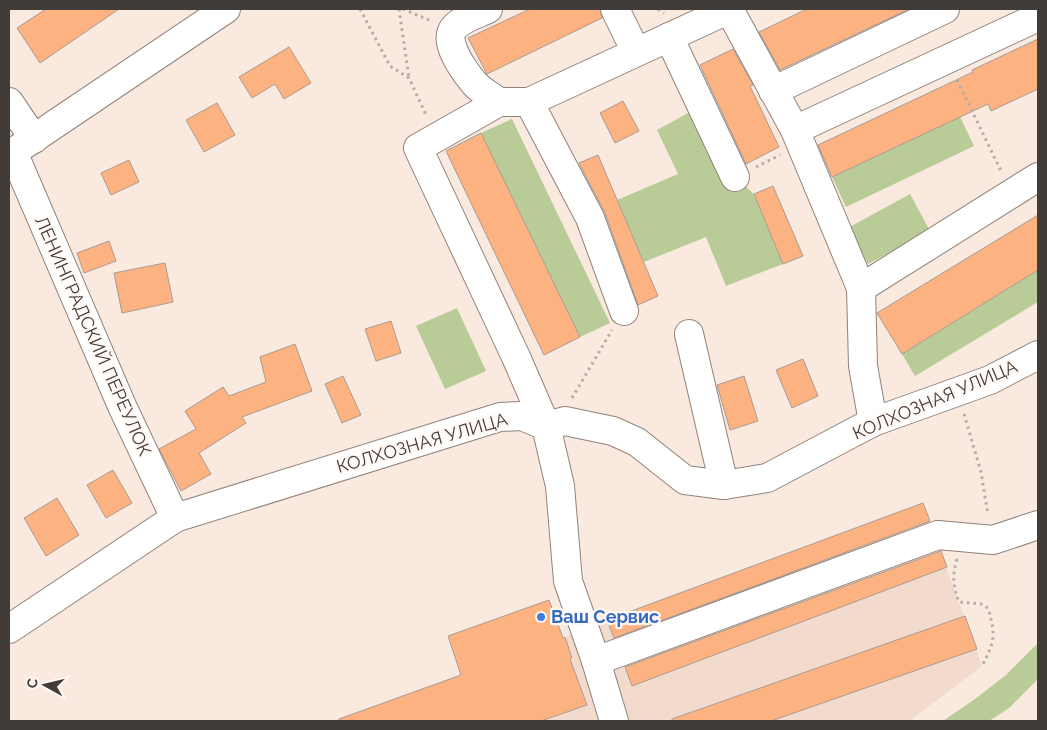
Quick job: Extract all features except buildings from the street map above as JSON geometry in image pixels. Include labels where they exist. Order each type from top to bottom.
[{"type":"street","points":[[19,149],[226,9]]},
{"type":"street","points":[[488,9],[457,24],[452,30],[449,40],[457,58],[475,84],[499,102]]},
{"type":"street","points":[[615,9],[636,52]]},
{"type":"street","points":[[614,721],[596,661],[568,581],[560,486],[546,426],[516,356],[418,148],[499,102],[529,102],[636,52],[679,25],[729,9],[798,138],[861,288],[863,366],[873,422]]},
{"type":"street","points":[[773,90],[945,9]]},
{"type":"street","points":[[798,138],[947,60],[1038,17]]},
{"type":"street","points":[[679,25],[735,176]]},
{"type":"street","name":"ЛЕНИНГРАДСКИЙ ПЕРЕУЛОК","points":[[9,102],[19,149],[122,406],[175,518]]},
{"type":"street","points":[[529,102],[590,218],[624,311]]},
{"type":"street","points":[[861,288],[1038,177]]},
{"type":"street","points":[[689,334],[724,485]]},
{"type":"street","name":"КОЛХОЗНАЯ УЛИЦА","points":[[9,629],[175,518],[500,417],[522,416],[546,426],[566,421],[613,431],[637,442],[686,480],[724,485],[767,478],[873,422],[990,380],[1038,355]]},
{"type":"street","points":[[596,661],[938,535],[992,540],[1038,525]]},
{"type":"path","points":[[360,9],[390,66],[409,78]]},
{"type":"path","points":[[437,138],[409,78],[401,9],[452,30]]},
{"type":"path","points":[[947,60],[1013,194]]},
{"type":"path","points":[[735,176],[798,138]]},
{"type":"path","points":[[571,400],[624,311]]},
{"type":"path","points":[[958,392],[981,472],[992,540]]},
{"type":"path","points":[[960,537],[958,555],[953,571],[953,587],[959,602],[981,604],[988,608],[994,627],[992,648],[982,666]]},
{"type":"shaded area","points":[[923,503],[982,666],[909,721],[333,721],[565,637]]},
{"type":"green space","points":[[701,106],[735,177],[754,194],[783,264],[726,286],[706,237],[644,262],[617,200],[678,174],[657,130]]},
{"type":"green space","points":[[960,117],[974,146],[846,207],[832,177]]},
{"type":"green space","points":[[512,119],[610,323],[580,337],[481,133]]},
{"type":"green space","points":[[910,194],[930,231],[868,264],[848,228]]},
{"type":"green space","points":[[1038,270],[1038,302],[915,376],[902,354]]},
{"type":"green space","points":[[457,308],[486,371],[445,389],[416,326]]},
{"type":"green space","points":[[1038,643],[1038,679],[1009,708],[989,721],[943,721],[1006,675]]},
{"type":"place","name":"Ваш Сервис","points":[[541,617]]}]
